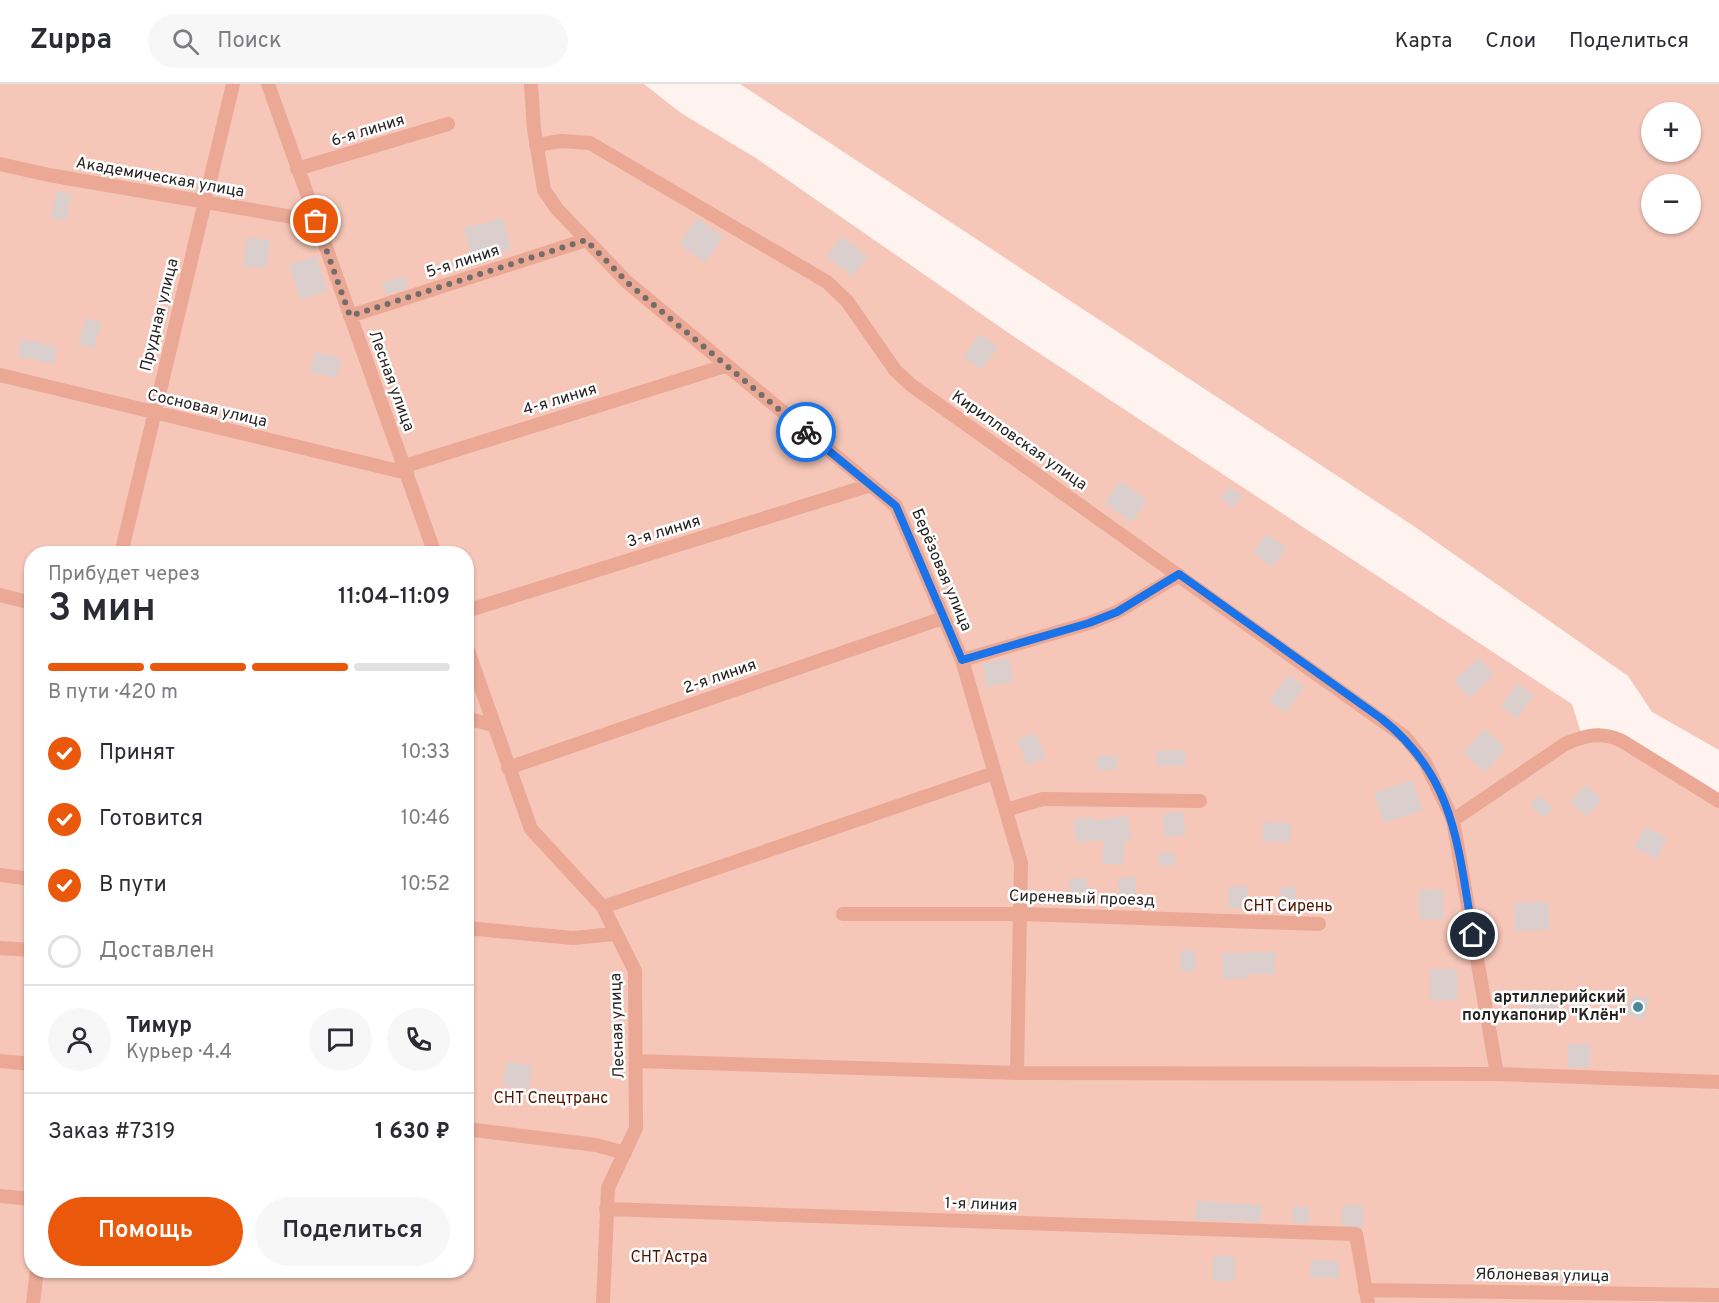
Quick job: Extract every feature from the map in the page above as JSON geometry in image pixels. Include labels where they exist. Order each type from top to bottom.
[{"type":"street","name":"Прудная улица","points":[[123,546],[233,84]]},
{"type":"street","name":"Лесная улица","points":[[268,84],[432,546]]},
{"type":"street","name":"Берёзовая улица","points":[[531,84],[536,145],[544,190],[557,209],[627,282],[725,366],[896,506],[962,660],[1021,863],[1017,1073]]},
{"type":"street","name":"6-я линия","points":[[297,169],[447,124]]},
{"type":"street","name":"Кирилловская улица","points":[[536,145],[561,141],[590,143],[808,268],[847,301],[896,370],[910,385],[1179,574],[1405,737],[1425,762],[1453,820],[1497,1074]]},
{"type":"street","name":"Академическая улица","points":[[0,164],[49,176],[316,221]]},
{"type":"street","name":"5-я линия","points":[[350,316],[586,240]]},
{"type":"street","name":"4-я линия","points":[[406,470],[725,366]]},
{"type":"street","name":"Сосновая улица","points":[[0,375],[153,414],[406,470]]},
{"type":"street","name":"3-я линия","points":[[474,609],[871,485]]},
{"type":"street","points":[[962,660],[1089,623],[1117,612],[1179,574]]},
{"type":"street","points":[[0,595],[24,601]]},
{"type":"street","name":"2-я линия","points":[[508,768],[943,618]]},
{"type":"street","name":"Лесная улица","points":[[474,669],[531,829],[603,907],[615,934],[624,944],[635,971],[636,1128],[608,1188],[603,1303]]},
{"type":"street","points":[[474,720],[493,725]]},
{"type":"street","points":[[1453,820],[1565,744],[1582,736],[1612,736],[1719,801]]},
{"type":"street","points":[[603,907],[993,773]]},
{"type":"street","points":[[1006,810],[1042,799],[1200,801]]},
{"type":"street","points":[[0,875],[24,878]]},
{"type":"street","name":"Сиреневый проезд","points":[[843,914],[1021,914],[1319,924]]},
{"type":"street","points":[[474,929],[573,938],[615,934]]},
{"type":"street","points":[[0,948],[24,950]]},
{"type":"street","points":[[0,1061],[24,1063]]},
{"type":"street","points":[[636,1061],[1017,1073],[1497,1074],[1719,1082]]},
{"type":"street","points":[[474,1130],[597,1144],[625,1153]]},
{"type":"street","points":[[0,1196],[24,1198]]},
{"type":"street","name":"1-я линия","points":[[606,1209],[1356,1234],[1366,1297]]},
{"type":"street","points":[[33,1303],[36,1278]]},
{"type":"street","name":"Яблоневая улица","points":[[1366,1297],[1719,1294]]},
{"type":"green space","points":[[0,84],[644,84],[681,113],[756,158],[1016,338],[1572,704],[1582,736],[1598,735],[1719,801],[1719,1303],[0,1303]]},
{"type":"green space","points":[[740,84],[1719,84],[1719,750],[1652,712],[1628,676],[1415,527]]},
{"type":"building","points":[[56,191],[71,194],[66,221],[51,218]]},
{"type":"building","points":[[503,218],[511,249],[472,259],[464,228]]},
{"type":"building","points":[[697,218],[723,237],[705,263],[679,244]]},
{"type":"building","points":[[842,236],[868,257],[852,276],[826,256]]},
{"type":"building","points":[[247,237],[270,240],[266,268],[243,266]]},
{"type":"building","points":[[316,256],[327,291],[300,300],[289,265]]},
{"type":"building","points":[[404,276],[408,288],[386,295],[382,283]]},
{"type":"building","points":[[86,318],[101,322],[94,349],[78,344]]},
{"type":"building","points":[[980,334],[998,348],[981,370],[963,356]]},
{"type":"building","points":[[21,339],[57,346],[54,364],[18,357]]},
{"type":"building","points":[[315,352],[341,358],[337,378],[310,372]]},
{"type":"building","points":[[1120,481],[1147,500],[1132,522],[1105,503]]},
{"type":"building","points":[[1229,487],[1242,495],[1233,507],[1220,499]]},
{"type":"building","points":[[1266,534],[1286,547],[1273,567],[1253,553]]},
{"type":"building","points":[[1009,658],[1014,681],[987,687],[982,664]]},
{"type":"building","points":[[1478,658],[1494,674],[1470,698],[1454,681]]},
{"type":"building","points":[[1289,675],[1305,687],[1285,713],[1269,700]]},
{"type":"building","points":[[1517,683],[1534,695],[1517,718],[1501,707]]},
{"type":"building","points":[[1484,729],[1506,748],[1485,772],[1463,753]]},
{"type":"building","points":[[1036,733],[1046,758],[1027,765],[1017,739]]},
{"type":"building","points":[[1185,750],[1186,765],[1156,766],[1156,751]]},
{"type":"building","points":[[1097,756],[1117,756],[1117,770],[1097,770]]},
{"type":"building","points":[[1412,780],[1423,810],[1384,823],[1374,793]]},
{"type":"building","points":[[1586,785],[1602,800],[1586,817],[1570,801]]},
{"type":"building","points":[[1539,795],[1553,808],[1544,818],[1530,805]]},
{"type":"building","points":[[1183,812],[1186,835],[1165,837],[1162,815]]},
{"type":"building","points":[[1128,816],[1131,840],[1125,841],[1122,865],[1102,863],[1104,840],[1076,842],[1074,819],[1094,817],[1094,821]]},
{"type":"building","points":[[1263,822],[1291,823],[1290,842],[1263,841]]},
{"type":"building","points":[[1645,827],[1667,837],[1657,859],[1634,848]]},
{"type":"building","points":[[1175,852],[1175,865],[1159,866],[1158,853]]},
{"type":"building","points":[[1136,877],[1136,898],[1118,899],[1118,878]]},
{"type":"building","points":[[1070,878],[1087,878],[1086,896],[1069,895]]},
{"type":"building","points":[[1229,886],[1248,886],[1248,908],[1229,908]]},
{"type":"building","points":[[1281,887],[1296,887],[1295,912],[1280,911]]},
{"type":"building","points":[[1443,889],[1444,919],[1420,920],[1419,890]]},
{"type":"building","points":[[1548,902],[1550,930],[1515,931],[1514,903]]},
{"type":"building","points":[[1195,950],[1196,971],[1181,972],[1180,951]]},
{"type":"building","points":[[1275,952],[1275,974],[1248,974],[1248,978],[1223,979],[1222,953]]},
{"type":"building","points":[[1430,969],[1457,969],[1457,1000],[1430,1000]]},
{"type":"building","points":[[1554,994],[1558,1018],[1530,1022],[1527,997]]},
{"type":"building","name":"артиллерийский полукапонир \"Клён\"","points":[[1632,995],[1650,999],[1644,1020],[1627,1015]]},
{"type":"building","points":[[1568,1044],[1590,1044],[1590,1068],[1568,1068]]},
{"type":"building","points":[[506,1062],[532,1065],[529,1089],[503,1086]]},
{"type":"building","points":[[1196,1201],[1262,1205],[1261,1222],[1195,1220]]},
{"type":"building","points":[[1342,1205],[1363,1205],[1363,1228],[1342,1225]]},
{"type":"building","points":[[1293,1207],[1309,1207],[1309,1223],[1293,1223]]},
{"type":"building","points":[[1213,1256],[1235,1256],[1235,1281],[1213,1281]]},
{"type":"building","points":[[1311,1260],[1339,1261],[1339,1278],[1310,1277]]},
{"type":"way so far","points":[[316,221],[350,316],[586,240],[630,285],[806,432]]},
{"type":"place","name":"артиллерийский полукапонир \"Клён\"","points":[[1638,1007]]},
{"type":"route","points":[[806,432],[896,506],[962,660],[1029,642],[1117,612],[1179,574],[1382,719],[1405,737],[1425,762],[1453,820],[1473,935]]},
{"type":"park label","name":"СНТ Сирень","points":[[1288,907]]},
{"type":"park label","name":"СНТ Спецтранс","points":[[551,1099]]},
{"type":"park label","name":"СНТ Астра","points":[[669,1258]]}]
